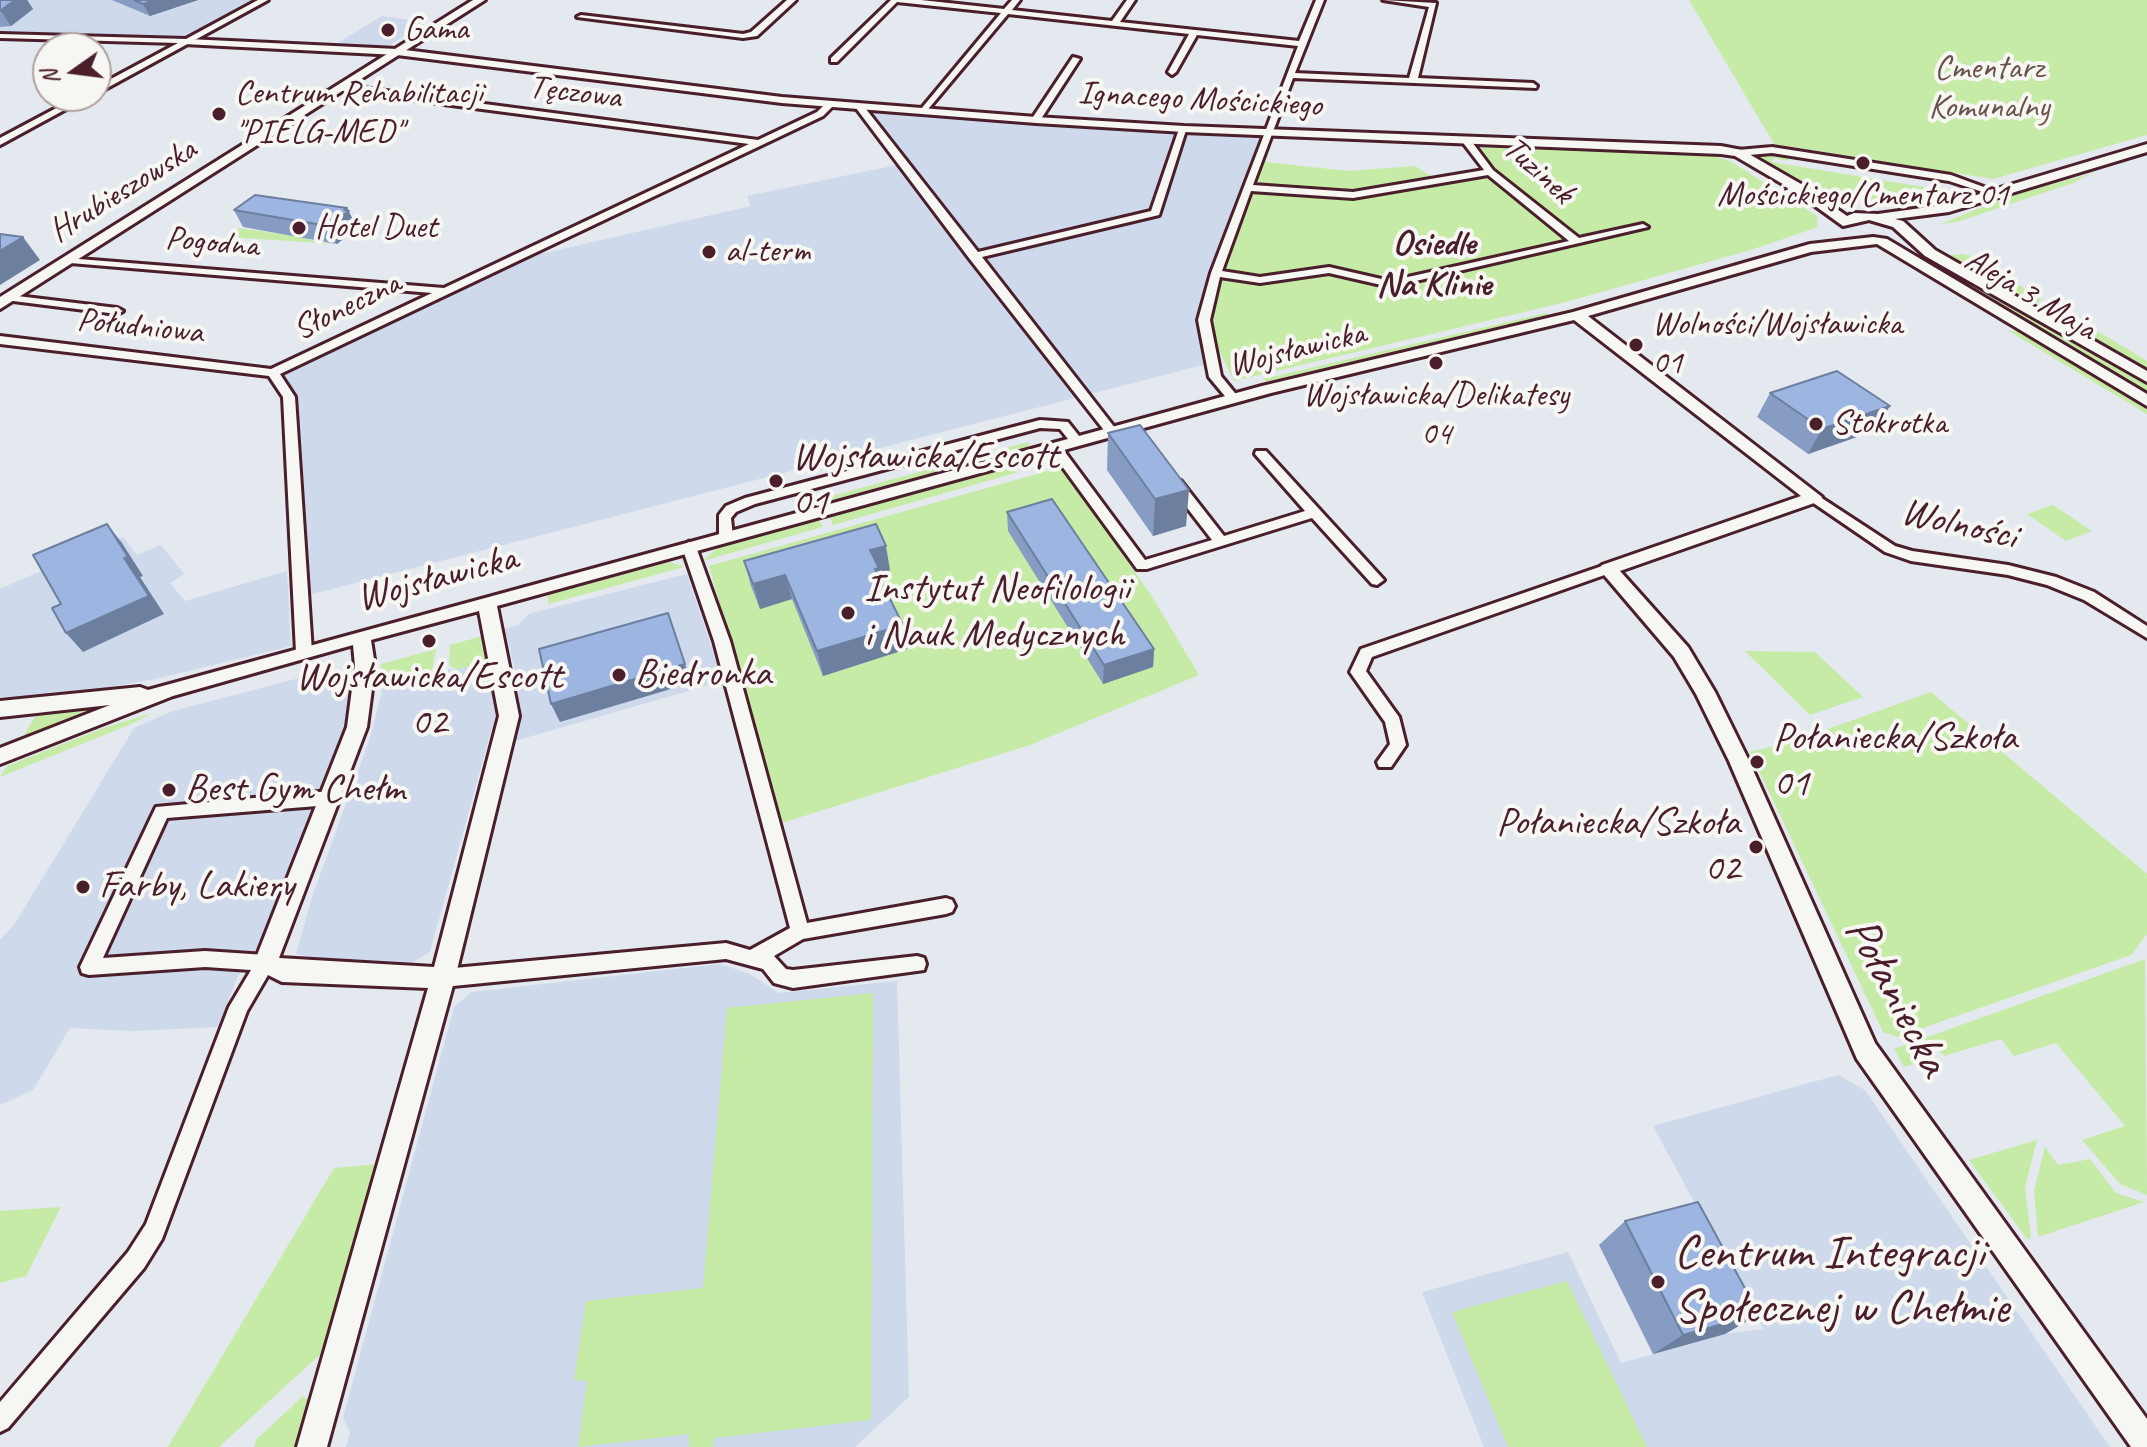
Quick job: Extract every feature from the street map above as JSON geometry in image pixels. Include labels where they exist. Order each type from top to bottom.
[{"type":"main road","name":"Hrubieszowska","points":[[5,301],[480,0]]},
{"type":"street","points":[[112,82],[264,0]]},
{"type":"street","points":[[581,17],[743,36],[754,34],[792,0]]},
{"type":"street","points":[[834,60],[897,0],[1303,44]]},
{"type":"street","points":[[924,111],[1016,0]]},
{"type":"street","points":[[1115,23],[1131,0]]},
{"type":"street","points":[[1233,398],[1215,377],[1204,320],[1216,273],[1320,0]]},
{"type":"street","points":[[1387,0],[1433,5],[1413,81]]},
{"type":"street","points":[[1172,72],[1194,32]]},
{"type":"street","points":[[0,36],[188,42]]},
{"type":"street","name":"Ignacego Mościckiego","points":[[188,42],[397,52],[830,104],[1036,120],[1267,133],[1710,148],[1738,153],[1772,150],[1965,180],[1998,194]]},
{"type":"street","points":[[1036,120],[1076,59]]},
{"type":"street","points":[[1291,75],[1533,86]]},
{"type":"street","name":"Tęczowa","points":[[340,88],[757,142]]},
{"type":"street","name":"Słoneczna","points":[[304,652],[289,397],[273,373],[820,114],[830,104]]},
{"type":"street","points":[[859,106],[1111,431]]},
{"type":"street","points":[[0,142],[56,112]]},
{"type":"street","points":[[973,256],[1155,213],[1184,129]]},
{"type":"street","name":"Tuzinek","points":[[1466,140],[1490,172],[1576,241]]},
{"type":"street","points":[[1797,187],[1874,217],[1944,209],[2147,148]]},
{"type":"street","points":[[1738,153],[1797,187],[1848,225]]},
{"type":"street","points":[[1248,188],[1353,195],[1490,172]]},
{"type":"street","points":[[1905,232],[1944,209]]},
{"type":"street","name":"Wojsławicka","points":[[1810,248],[1848,225],[1854,217],[1874,217]]},
{"type":"street","name":"Aleja 3 Maja","points":[[1874,217],[1905,232],[1930,253],[2147,377]]},
{"type":"street","name":"Aleja 3 Maja","points":[[1848,225],[2147,401]]},
{"type":"street","points":[[1216,273],[1260,280],[1329,270],[1390,284],[1643,227]]},
{"type":"street","name":"Wojsławicka","points":[[0,756],[168,690],[304,652],[1233,398],[1577,315],[1810,248],[1899,241],[1905,232]]},
{"type":"street","name":"Pogodna","points":[[70,260],[445,291]]},
{"type":"street","points":[[5,301],[117,311]]},
{"type":"street","name":"Wolności","points":[[1577,315],[1814,497],[1890,549],[1911,556],[2008,570],[2051,581],[2089,596],[2147,633]]},
{"type":"street","name":"Południowa","points":[[0,340],[273,373]]},
{"type":"street","points":[[726,537],[724,518],[731,509],[750,501],[1040,424],[1064,425],[1077,441]]},
{"type":"street","points":[[1131,426],[1146,445]]},
{"type":"street","points":[[1054,447],[1142,566],[1316,512]]},
{"type":"street","points":[[1261,454],[1377,580]]},
{"type":"street","points":[[1165,469],[1221,542]]},
{"type":"street","points":[[1385,762],[1398,745],[1393,721],[1358,672],[1366,653],[1814,497]]},
{"type":"street","points":[[689,547],[722,641],[800,932]]},
{"type":"street","name":"Połaniecka","points":[[1608,569],[1681,652],[1705,692],[1739,761],[1866,1051],[2147,1444]]},
{"type":"street","points":[[312,1447],[443,978],[509,716],[487,603]]},
{"type":"street","points":[[0,1420],[136,1260],[154,1231],[239,1007],[266,963],[357,727],[365,666],[361,637]]},
{"type":"street","name":"Wojsławicka","points":[[0,709],[168,690]]},
{"type":"street","points":[[330,798],[162,812],[89,967],[205,959],[266,963],[282,971],[443,978],[726,951],[768,962],[781,977],[793,979],[917,964]]},
{"type":"street","points":[[751,959],[800,932],[946,906]]},
{"type":"shaded area","points":[[0,0],[254,0],[183,38],[112,36],[112,32],[0,33]]},
{"type":"shaded area","points":[[382,16],[427,22],[385,48],[334,45]]},
{"type":"shaded area","points":[[859,106],[1267,133],[1204,320],[1215,377],[1203,365],[301,597],[291,413],[273,373],[505,262],[751,206],[747,196],[902,164]]},
{"type":"shaded area","points":[[123,537],[137,555],[161,545],[184,574],[170,583],[185,601],[287,571],[291,646],[160,678],[61,696],[0,697],[0,589],[41,571],[65,571],[98,547]]},
{"type":"shaded area","points":[[687,574],[723,681],[515,741],[518,685],[505,629],[518,625],[528,614]]},
{"type":"shaded area","points":[[490,653],[499,702],[430,952],[406,966],[343,966],[296,954],[312,897],[370,738],[382,691],[381,669],[400,674],[456,669]]},
{"type":"shaded area","points":[[330,670],[334,675],[355,671],[352,709],[270,929],[238,976],[218,1027],[133,1031],[70,1028],[33,1090],[0,1105],[0,940],[14,925],[134,728],[173,711]]},
{"type":"shaded area","points":[[720,964],[748,973],[779,993],[897,981],[909,1397],[855,1447],[346,1447],[350,1432],[343,1418],[454,1007],[472,992]]},
{"type":"shaded area","points":[[1838,1075],[1865,1090],[2110,1447],[1484,1447],[1422,1292],[1568,1252],[1621,1363],[1725,1334],[1763,1329],[1653,1126]]},
{"type":"green space","name":"Cmentarz Komunalny","points":[[1689,0],[2147,0],[2147,135],[1993,179],[1774,144]]},
{"type":"green space","points":[[1487,144],[1700,151],[1730,161],[1817,216],[1818,227],[1754,249],[1566,302],[1234,381],[1204,320],[1257,161],[1348,171],[1415,166],[1439,181],[1490,171],[1481,148]]},
{"type":"green space","points":[[1763,153],[1789,155],[1789,161],[1773,158],[1772,162],[1948,191],[1897,205],[1836,197],[1763,162],[1759,157]]},
{"type":"green space","points":[[2111,163],[2073,183],[1957,222],[1940,224],[2020,192],[2086,175]]},
{"type":"green space","points":[[238,228],[311,238],[309,240],[337,244],[227,237]]},
{"type":"green space","points":[[1963,254],[1979,258],[2042,300],[2038,303],[2021,300],[1943,256]]},
{"type":"green space","points":[[1931,259],[2147,383],[2147,395],[1925,260]]},
{"type":"green space","points":[[2042,311],[2075,318],[2147,361],[2147,372]]},
{"type":"green space","points":[[1546,313],[1549,315],[1266,382],[1263,379]]},
{"type":"green space","points":[[2014,328],[2147,406],[2147,414],[2007,330],[2017,332]]},
{"type":"green space","points":[[1028,442],[1030,446],[822,503],[821,499]]},
{"type":"green space","points":[[1062,467],[1153,598],[1199,675],[1030,745],[782,823],[709,566]]},
{"type":"green space","points":[[1001,469],[1019,472],[833,525],[830,517]]},
{"type":"green space","points":[[2053,505],[2092,531],[2066,541],[2027,514]]},
{"type":"green space","points":[[819,520],[823,527],[703,561],[716,549]]},
{"type":"green space","points":[[670,562],[684,567],[549,604],[547,595]]},
{"type":"green space","points":[[486,635],[490,653],[486,664],[456,669],[449,665],[450,645]]},
{"type":"green space","points":[[436,649],[432,670],[400,674],[381,669],[381,664]]},
{"type":"green space","points":[[1745,651],[1815,652],[1863,697],[1810,715]]},
{"type":"green space","points":[[1931,692],[2147,874],[2147,934],[2131,955],[1897,1037],[1883,1032],[1758,769],[1763,768],[1749,752],[1792,742]]},
{"type":"green space","points":[[113,706],[19,744],[37,713]]},
{"type":"green space","points":[[153,713],[0,777],[7,766],[106,727]]},
{"type":"green space","points":[[2145,959],[2147,1195],[2120,1184],[2082,1140],[2125,1126],[2056,1043],[2014,1056],[2001,1039],[1944,1056],[1936,1047],[1915,1054],[1921,1062],[1904,1067],[1894,1049]]},
{"type":"green space","points":[[873,993],[871,1420],[714,1438],[713,1447],[689,1447],[689,1434],[578,1447],[587,1381],[574,1380],[586,1301],[703,1288],[727,1008]]},
{"type":"green space","points":[[2037,1140],[2025,1187],[2031,1238],[2027,1239],[1969,1160]]},
{"type":"green space","points":[[2045,1147],[2058,1165],[2090,1159],[2116,1193],[2144,1202],[2038,1237],[2034,1191]]},
{"type":"green space","points":[[378,1164],[325,1350],[219,1447],[168,1447],[334,1168]]},
{"type":"green space","points":[[61,1207],[26,1276],[0,1283],[0,1211]]},
{"type":"green space","points":[[1567,1281],[1647,1447],[1508,1447],[1452,1312]]},
{"type":"green space","points":[[303,1396],[312,1401],[299,1447],[254,1447],[256,1440]]},
{"type":"building","points":[[0,0],[15,0],[0,11]]},
{"type":"building","points":[[134,0],[155,0],[143,4]]},
{"type":"building","points":[[255,195],[347,208],[344,210],[349,211],[328,226],[234,210]]},
{"type":"building","points":[[0,234],[23,237],[0,251]]},
{"type":"building","points":[[1837,371],[1890,406],[1822,429],[1770,393]]},
{"type":"building","points":[[1140,425],[1189,490],[1155,499],[1108,433]]},
{"type":"building","points":[[1052,499],[1154,649],[1104,665],[1007,512]]},
{"type":"building","points":[[107,524],[128,557],[124,558],[149,596],[66,633],[52,608],[61,604],[33,555]]},
{"type":"building","points":[[876,524],[886,546],[870,550],[879,568],[875,569],[903,625],[817,651],[785,575],[753,584],[744,561]]},
{"type":"building","name":"Biedronka","points":[[668,613],[685,664],[551,704],[539,649]]},
{"type":"building","points":[[1698,1202],[1759,1314],[1683,1335],[1625,1221]]},
{"type":"place","name":"Gama","points":[[388,30]]},
{"type":"place","name":"Centrum Rehabilitacji \"PIELG-MED\"","points":[[219,114]]},
{"type":"place","name":"Mościckiego/Cmentarz 01","points":[[1863,163]]},
{"type":"place","name":"Hotel Duet","points":[[299,228]]},
{"type":"place","name":"al-term","points":[[709,252]]},
{"type":"place","name":"Wolności/Wojsławicka 01","points":[[1636,345]]},
{"type":"place","name":"Wojsławicka/Delikatesy 04","points":[[1436,363]]},
{"type":"place","name":"Stokrotka","points":[[1816,424]]},
{"type":"place","name":"Wojsławicka/Escott 01","points":[[776,481]]},
{"type":"place","name":"Instytut Neofilologii i Nauk Medycznych","points":[[848,613]]},
{"type":"place","name":"Wojsławicka/Escott 02","points":[[429,641]]},
{"type":"place","name":"Biedronka","points":[[619,675]]},
{"type":"place","name":"Połaniecka/Szkoła 01","points":[[1757,762]]},
{"type":"place","name":"Best Gym Chełm","points":[[169,790]]},
{"type":"place","name":"Połaniecka/Szkoła 02","points":[[1756,847]]},
{"type":"place","name":"Farby, Lakiery","points":[[83,887]]},
{"type":"place","name":"Centrum Integracji Społecznej w Chełmie","points":[[1658,1282]]},
{"type":"district","name":"Osiedle Na Klinie","points":[[1434,266]]}]
